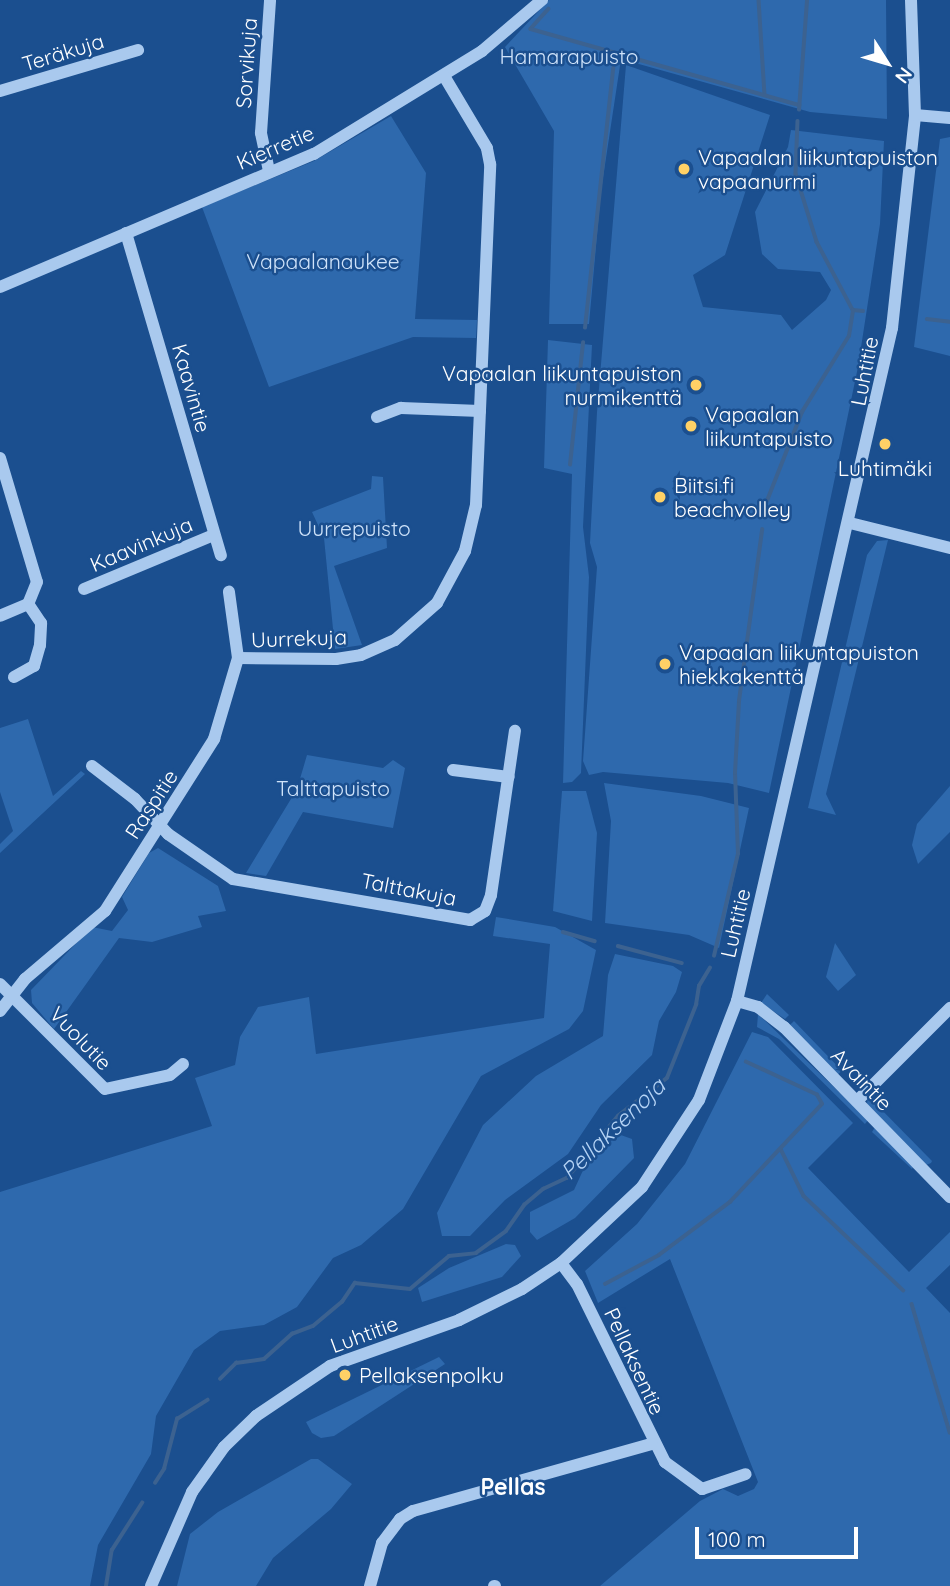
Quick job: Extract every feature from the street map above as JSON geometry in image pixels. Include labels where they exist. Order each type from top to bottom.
[{"type":"street","name":"Sorvikuja","points":[[269,171],[261,133],[270,0]]},
{"type":"street","name":"Kierretie","points":[[0,287],[314,154],[444,76],[502,37],[542,0]]},
{"type":"street","name":"Luhtitie","points":[[151,1586],[175,1522],[205,1471],[238,1433],[276,1400],[354,1355],[489,1307],[561,1263],[625,1206],[683,1130],[714,1068],[737,1001],[850,523],[892,328],[915,115],[911,0]]},
{"type":"street","name":"Teräkuja","points":[[0,92],[138,50]]},
{"type":"street","name":"Uurrekuja","points":[[238,658],[361,655],[395,640],[425,616],[449,587],[471,534],[480,411],[489,155],[444,76]]},
{"type":"street","points":[[915,115],[950,118]]},
{"type":"street","name":"Kaavintie","points":[[126,233],[221,555]]},
{"type":"street","points":[[377,417],[401,408],[480,411]]},
{"type":"street","points":[[0,458],[36,575],[28,604],[41,623],[40,645],[34,666],[14,677]]},
{"type":"street","points":[[850,523],[950,548]]},
{"type":"street","name":"Kaavinkuja","points":[[83,589],[214,535]]},
{"type":"street","name":"Raspitie","points":[[10,993],[105,911],[214,739],[238,658],[239,642],[229,592]]},
{"type":"street","points":[[0,616],[28,604]]},
{"type":"street","name":"Talttakuja","points":[[92,766],[135,799],[159,825],[242,881],[470,920],[485,911],[491,895],[515,731]]},
{"type":"street","points":[[453,770],[509,777]]},
{"type":"street","name":"Vuolutie","points":[[0,984],[104,1089],[170,1075],[183,1064]]},
{"type":"street","points":[[0,1012],[10,993]]},
{"type":"street","name":"Avaintie","points":[[737,1001],[758,1007],[784,1027],[950,1197]]},
{"type":"street","points":[[857,1101],[950,1008]]},
{"type":"street","name":"Pellaksentie","points":[[370,1586],[382,1543],[400,1519],[413,1511],[652,1444],[577,1284],[561,1263]]},
{"type":"street","points":[[652,1444],[665,1462],[702,1489],[746,1474]]},
{"type":"green space","name":"Hamarapuisto","points":[[549,0],[886,0],[887,119],[810,112],[621,59],[601,191],[589,324],[549,324],[554,131],[505,47]]},
{"type":"green space","name":"Vapaalan liikuntapuisto","points":[[626,65],[770,115],[725,255],[693,275],[703,307],[781,315],[792,330],[826,300],[831,290],[820,272],[778,269],[762,254],[755,212],[788,147],[791,130],[884,141],[880,224],[858,367],[769,793],[728,783],[603,772],[589,775],[583,761],[597,567],[590,543],[597,412]]},
{"type":"green space","name":"Vapaalanaukee","points":[[391,116],[426,173],[415,319],[477,320],[476,338],[413,337],[269,387],[202,207],[314,161]]},
{"type":"green space","points":[[950,137],[950,356],[914,347],[940,139]]},
{"type":"green space","points":[[548,340],[592,345],[583,527],[589,577],[581,773],[572,782],[563,783],[572,474],[544,468]]},
{"type":"green space","name":"Uurrepuisto","points":[[372,476],[383,477],[387,548],[334,566],[362,645],[335,649],[324,538],[312,512],[371,489]]},
{"type":"green space","points":[[888,540],[826,794],[836,815],[808,808],[867,555],[877,541]]},
{"type":"green space","points":[[28,719],[53,796],[81,771],[85,774],[0,853],[0,844],[13,831],[0,792],[0,728]]},
{"type":"green space","name":"Talttapuisto","points":[[307,755],[383,768],[393,760],[405,768],[393,828],[303,812],[266,876],[246,873],[297,789]]},
{"type":"green space","points":[[604,783],[701,796],[749,808],[719,948],[689,935],[605,923],[611,821]]},
{"type":"green space","points":[[950,786],[950,832],[918,864],[912,845],[917,824]]},
{"type":"green space","points":[[562,791],[586,791],[597,833],[592,921],[553,911]]},
{"type":"green space","points":[[158,848],[218,886],[226,911],[198,916],[202,927],[152,942],[119,938],[54,1029],[32,1003],[31,990],[92,927],[112,931],[128,910],[122,897],[149,853]]},
{"type":"green space","points":[[496,917],[555,927],[596,950],[583,1011],[569,1029],[481,1076],[403,1209],[361,1245],[333,1258],[297,1307],[264,1325],[220,1331],[194,1350],[156,1416],[151,1454],[98,1545],[90,1586],[0,1586],[0,1192],[212,1126],[195,1078],[235,1065],[240,1037],[258,1007],[309,997],[316,1054],[544,1018],[550,944],[493,936]]},
{"type":"green space","points":[[835,943],[856,975],[838,991],[826,977]]},
{"type":"green space","points":[[615,954],[673,966],[682,972],[676,992],[659,1021],[652,1055],[601,1105],[568,1154],[505,1200],[470,1236],[442,1236],[437,1213],[483,1125],[536,1076],[603,1036],[608,975]]},
{"type":"green space","points":[[767,994],[789,1015],[785,1019],[761,1003]]},
{"type":"green space","points":[[758,1014],[868,1120],[865,1124],[779,1039],[757,1027]]},
{"type":"green space","points":[[794,1021],[842,1071],[838,1075],[790,1025]]},
{"type":"green space","points":[[752,1032],[768,1037],[853,1123],[808,1168],[909,1272],[950,1232],[950,1265],[926,1288],[950,1313],[950,1586],[600,1586],[700,1501],[723,1489],[738,1496],[754,1489],[758,1482],[670,1259],[598,1303],[585,1271],[637,1224],[685,1164]]},
{"type":"green space","points":[[868,1096],[931,1163],[926,1165],[867,1104]]},
{"type":"green space","points":[[875,1127],[913,1167],[912,1169],[872,1132]]},
{"type":"green space","points":[[618,1134],[632,1139],[634,1158],[575,1218],[537,1240],[530,1232],[530,1212],[574,1190],[585,1166]]},
{"type":"green space","points":[[506,1244],[515,1245],[521,1256],[502,1277],[422,1302],[418,1288],[449,1268]]},
{"type":"green space","points":[[439,1357],[445,1364],[334,1436],[321,1438],[312,1433],[306,1422]]},
{"type":"green space","points":[[311,1459],[318,1459],[352,1484],[331,1509],[273,1558],[256,1586],[177,1586],[190,1534],[218,1512]]},
{"type":"waterway","points":[[759,0],[765,95]]},
{"type":"waterway","points":[[799,110],[807,0]]},
{"type":"waterway","points":[[549,9],[531,29],[623,55]]},
{"type":"waterway","points":[[633,58],[799,105]]},
{"type":"waterway","points":[[585,328],[613,69]]},
{"type":"waterway","points":[[798,121],[796,174],[817,242],[853,310]]},
{"type":"waterway","points":[[853,310],[863,311]]},
{"type":"waterway","name":"Pellaksenoja","points":[[767,501],[802,412],[849,336],[853,310]]},
{"type":"waterway","points":[[927,319],[950,322]]},
{"type":"waterway","points":[[570,465],[583,343]]},
{"type":"waterway","name":"Pellaksenoja","points":[[714,956],[738,854],[735,773],[739,701],[762,530]]},
{"type":"waterway","points":[[563,932],[595,941]]},
{"type":"waterway","points":[[618,946],[682,963]]},
{"type":"waterway","name":"Pellaksenoja","points":[[220,1379],[236,1363],[264,1359],[292,1334],[313,1326],[342,1302],[355,1283],[410,1289],[449,1256],[476,1253],[506,1231],[524,1205],[543,1189],[567,1178],[618,1116],[667,1078],[696,1005],[699,986],[710,968]]},
{"type":"waterway","points":[[605,1284],[659,1255],[730,1202],[822,1104],[817,1095],[746,1062]]},
{"type":"waterway","points":[[781,1149],[804,1196],[903,1290]]},
{"type":"waterway","points":[[912,1304],[950,1432]]},
{"type":"waterway","name":"Pellaksenoja","points":[[155,1483],[164,1469],[177,1419],[208,1400]]},
{"type":"waterway","name":"Pellaksenoja","points":[[106,1586],[112,1550],[142,1503]]},
{"type":"place","name":"Vapaalan liikuntapuiston vapaanurmi","points":[[684,169]]},
{"type":"place","name":"Vapaalan liikuntapuiston nurmikenttä","points":[[696,385]]},
{"type":"place","name":"Vapaalan liikuntapuisto","points":[[691,426]]},
{"type":"place","name":"Luhtimäki","points":[[885,444]]},
{"type":"place","name":"Biitsi.fi beachvolley","points":[[660,497]]},
{"type":"place","name":"Vapaalan liikuntapuiston hiekkakenttä","points":[[665,664]]},
{"type":"place","name":"Pellaksenpolku","points":[[345,1375]]},
{"type":"district","name":"Pellas","points":[[513,1487]]}]
